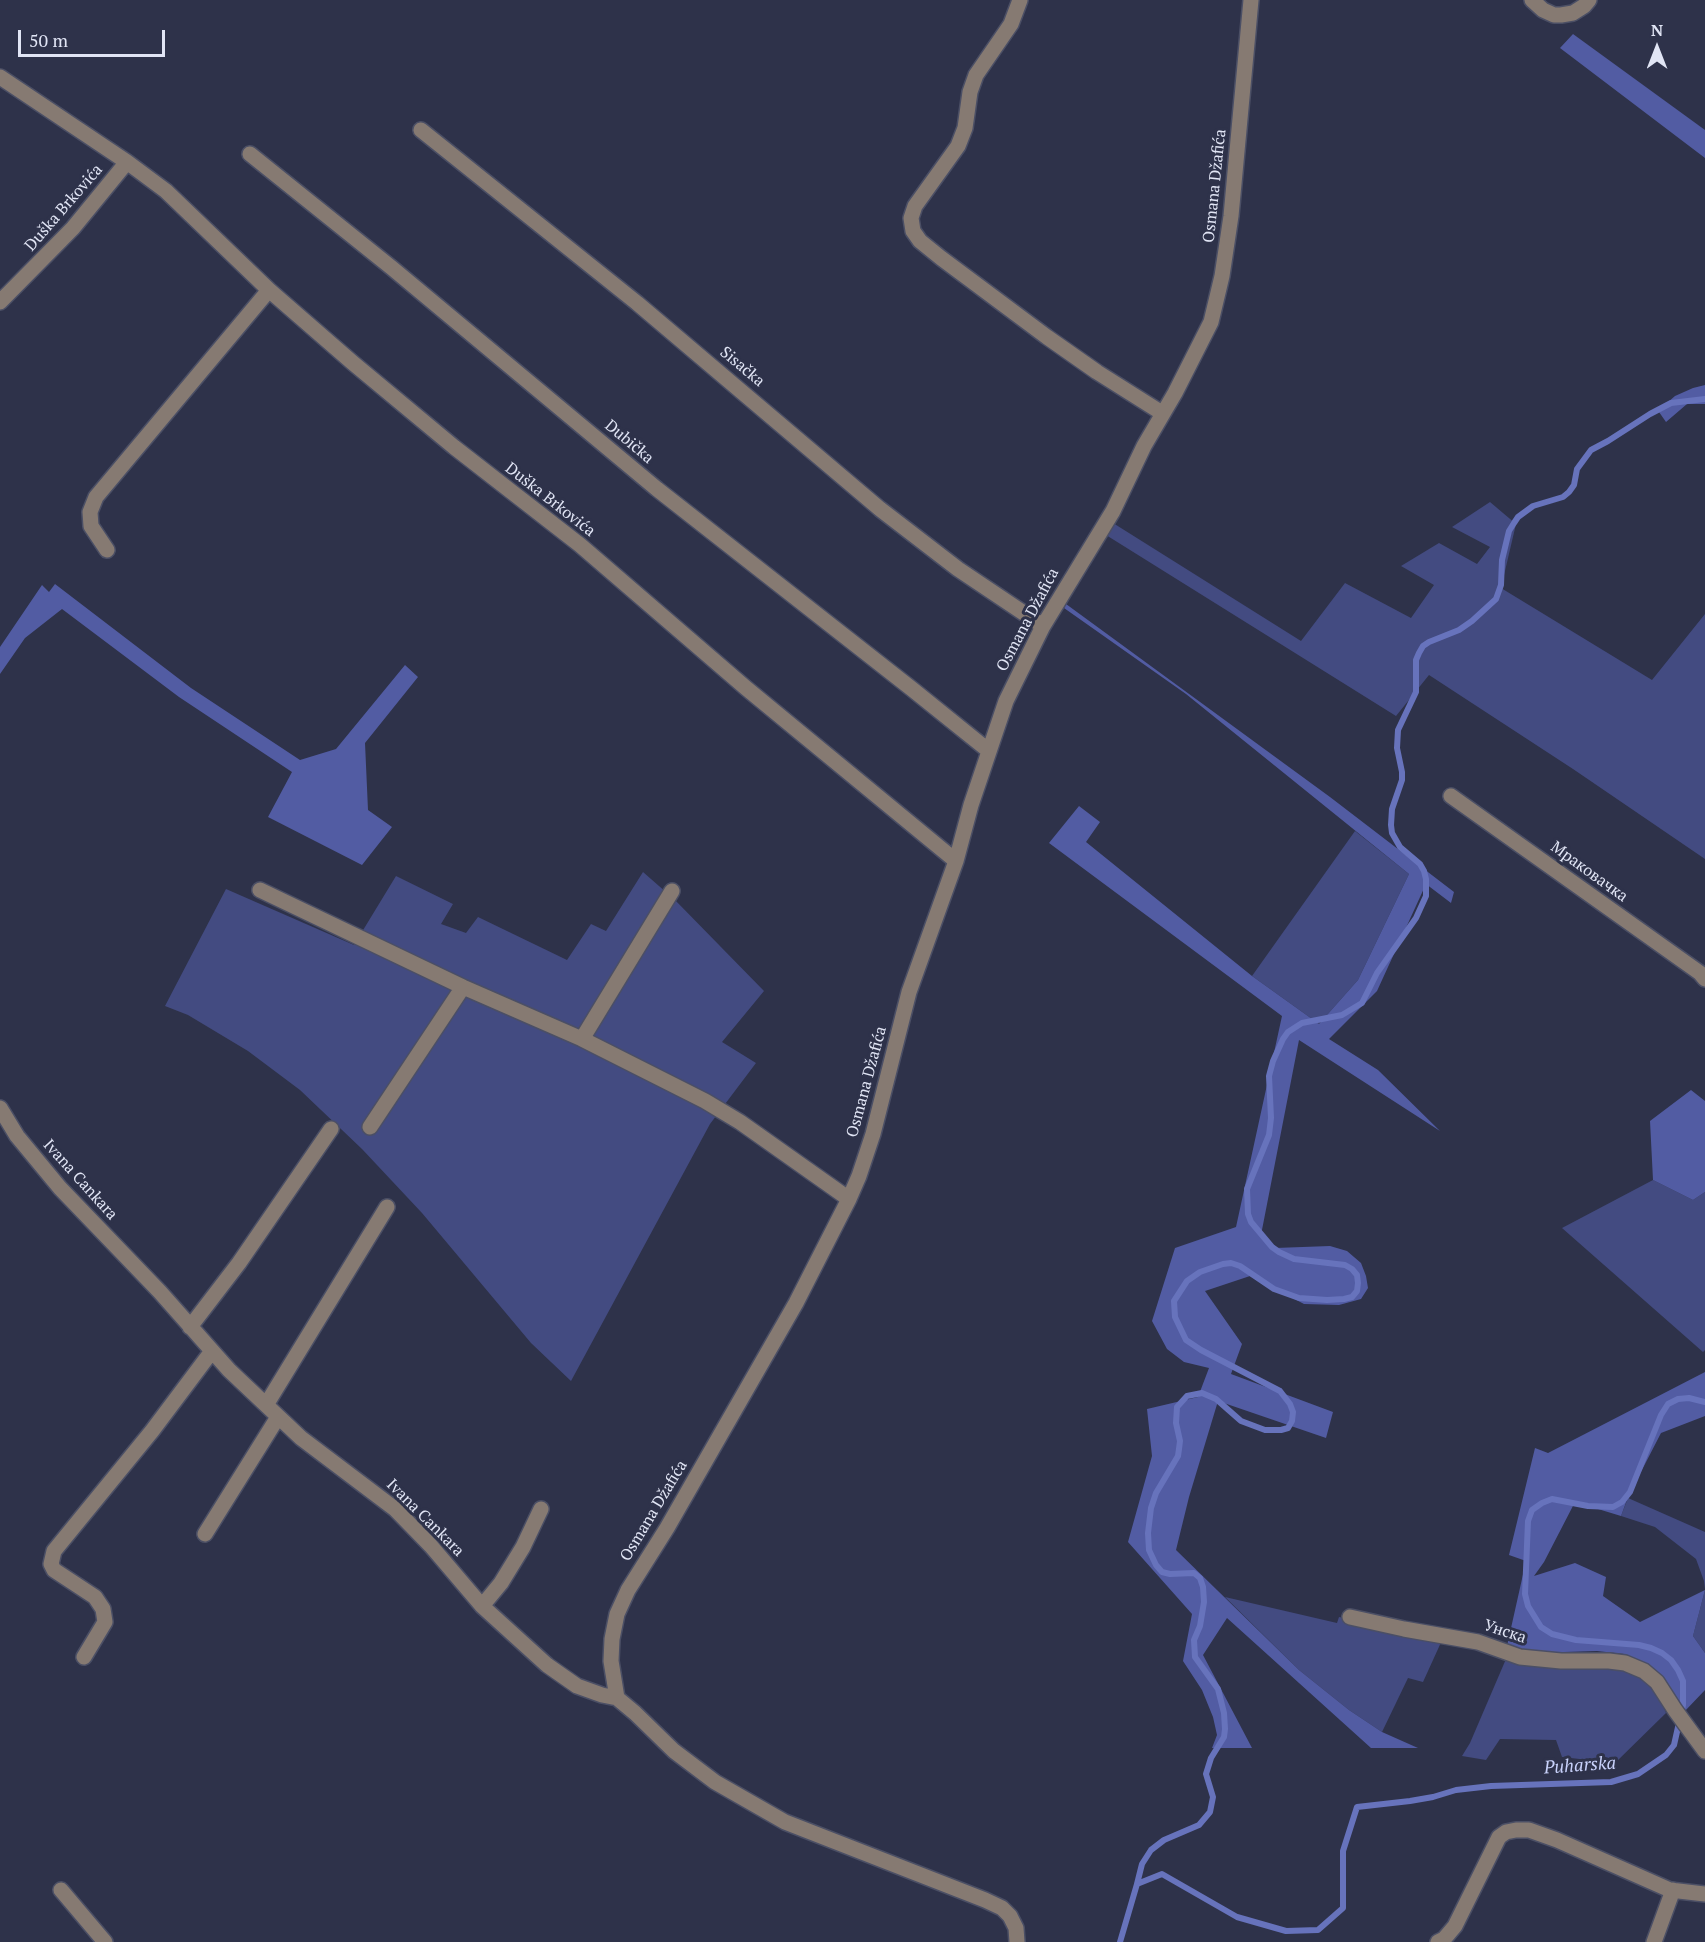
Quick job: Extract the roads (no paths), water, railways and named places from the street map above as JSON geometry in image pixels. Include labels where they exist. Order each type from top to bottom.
[{"type":"street","points":[[1020,0],[1011,24],[976,75],[970,92],[965,128],[958,146],[915,206],[910,218],[913,231],[920,241],[941,258],[1047,337],[1096,372],[1162,413]]},
{"type":"street","name":"Osmana Džafića","points":[[617,1698],[611,1661],[612,1639],[617,1614],[628,1590],[667,1527],[796,1302],[859,1176],[873,1134],[909,992],[956,861],[1006,701],[1043,626],[1113,511],[1144,446],[1211,322],[1222,276],[1232,216],[1251,0]]},
{"type":"street","points":[[1532,0],[1543,10],[1554,15],[1561,15],[1573,13],[1589,0]]},
{"type":"street","name":"Duška Brkovića","points":[[0,77],[127,162],[166,191],[269,290],[454,447],[580,545],[746,688],[956,861]]},
{"type":"street","name":"Sisačka","points":[[421,130],[637,303],[880,508],[958,569],[1043,626]]},
{"type":"street","name":"Dubička","points":[[250,154],[392,268],[657,489],[989,752]]},
{"type":"street","name":"Duška Brkovića","points":[[0,302],[74,228],[127,162]]},
{"type":"street","points":[[107,550],[91,526],[90,513],[96,497],[269,290]]},
{"type":"street","name":"Мраковачка","points":[[1451,796],[1700,973],[1705,980]]},
{"type":"street","points":[[260,890],[463,987],[582,1039],[705,1101],[740,1122],[849,1199]]},
{"type":"street","points":[[582,1039],[672,891]]},
{"type":"street","points":[[370,1127],[463,987]]},
{"type":"street","name":"Ivana Cankara","points":[[0,1108],[17,1136],[60,1188],[159,1292],[212,1352],[278,1417],[301,1438],[395,1509],[431,1546],[482,1606],[547,1665],[577,1686],[617,1698]]},
{"type":"street","points":[[190,1327],[239,1263],[331,1129]]},
{"type":"street","points":[[266,1405],[387,1207]]},
{"type":"street","points":[[84,1657],[105,1622],[103,1609],[95,1597],[54,1570],[51,1564],[54,1551],[152,1431],[212,1352]]},
{"type":"street","points":[[205,1534],[278,1417]]},
{"type":"street","points":[[482,1606],[501,1583],[542,1509]]},
{"type":"street","name":"Унска","points":[[1350,1617],[1478,1642],[1520,1657],[1625,1663],[1644,1671],[1657,1682],[1702,1746]]},
{"type":"street","points":[[617,1698],[674,1751],[715,1782],[785,1822],[1002,1908],[1013,1922],[1017,1942]]},
{"type":"street","points":[[1438,1942],[1444,1939],[1455,1926],[1499,1837],[1506,1832],[1529,1830],[1539,1833],[1673,1890],[1705,1894]]},
{"type":"street","points":[[61,1890],[105,1942]]},
{"type":"street","points":[[1654,1942],[1673,1890]]},
{"type":"waterway","points":[[1137,1884],[1142,1864],[1151,1850],[1164,1840],[1199,1825],[1210,1812],[1213,1797],[1206,1774],[1211,1758],[1224,1737],[1225,1729],[1218,1689],[1195,1657],[1194,1640],[1200,1626],[1204,1602],[1200,1578],[1194,1573],[1162,1572],[1149,1550],[1148,1533],[1151,1508],[1156,1493],[1178,1456],[1180,1441],[1176,1423],[1177,1407],[1187,1396],[1202,1393],[1216,1399],[1241,1421],[1265,1430],[1288,1428],[1293,1412],[1280,1391],[1186,1340],[1175,1317],[1174,1301],[1187,1281],[1200,1272],[1231,1263],[1240,1266],[1274,1289],[1299,1298],[1344,1299],[1352,1297],[1357,1291],[1357,1275],[1345,1265],[1294,1259],[1272,1247],[1251,1222],[1248,1214],[1247,1189],[1269,1135],[1271,1118],[1269,1076],[1283,1039],[1288,1032],[1302,1023],[1342,1015],[1362,1003],[1377,973],[1416,918],[1426,896],[1424,871],[1420,864],[1400,847],[1392,833],[1391,825],[1392,809],[1402,780],[1397,748],[1398,730],[1416,692],[1416,660],[1423,646],[1459,630],[1496,599],[1501,585],[1502,560],[1509,531],[1514,523],[1518,517],[1533,506],[1563,497],[1569,492],[1574,485],[1577,469],[1591,450],[1671,403],[1705,399]]},
{"type":"waterway","name":"Puharska","points":[[1120,1942],[1137,1884],[1162,1874],[1237,1917],[1286,1931],[1318,1930],[1343,1908],[1343,1851],[1357,1807],[1410,1801],[1456,1790],[1491,1786],[1611,1782],[1638,1774],[1666,1755],[1674,1745],[1683,1705],[1683,1681],[1678,1670],[1671,1660],[1651,1648],[1576,1640],[1552,1634],[1541,1627],[1528,1606],[1525,1594],[1528,1521],[1532,1510],[1552,1499],[1588,1506],[1613,1507],[1622,1502],[1630,1492],[1661,1415],[1668,1404],[1678,1399],[1689,1398],[1705,1402]]}]
